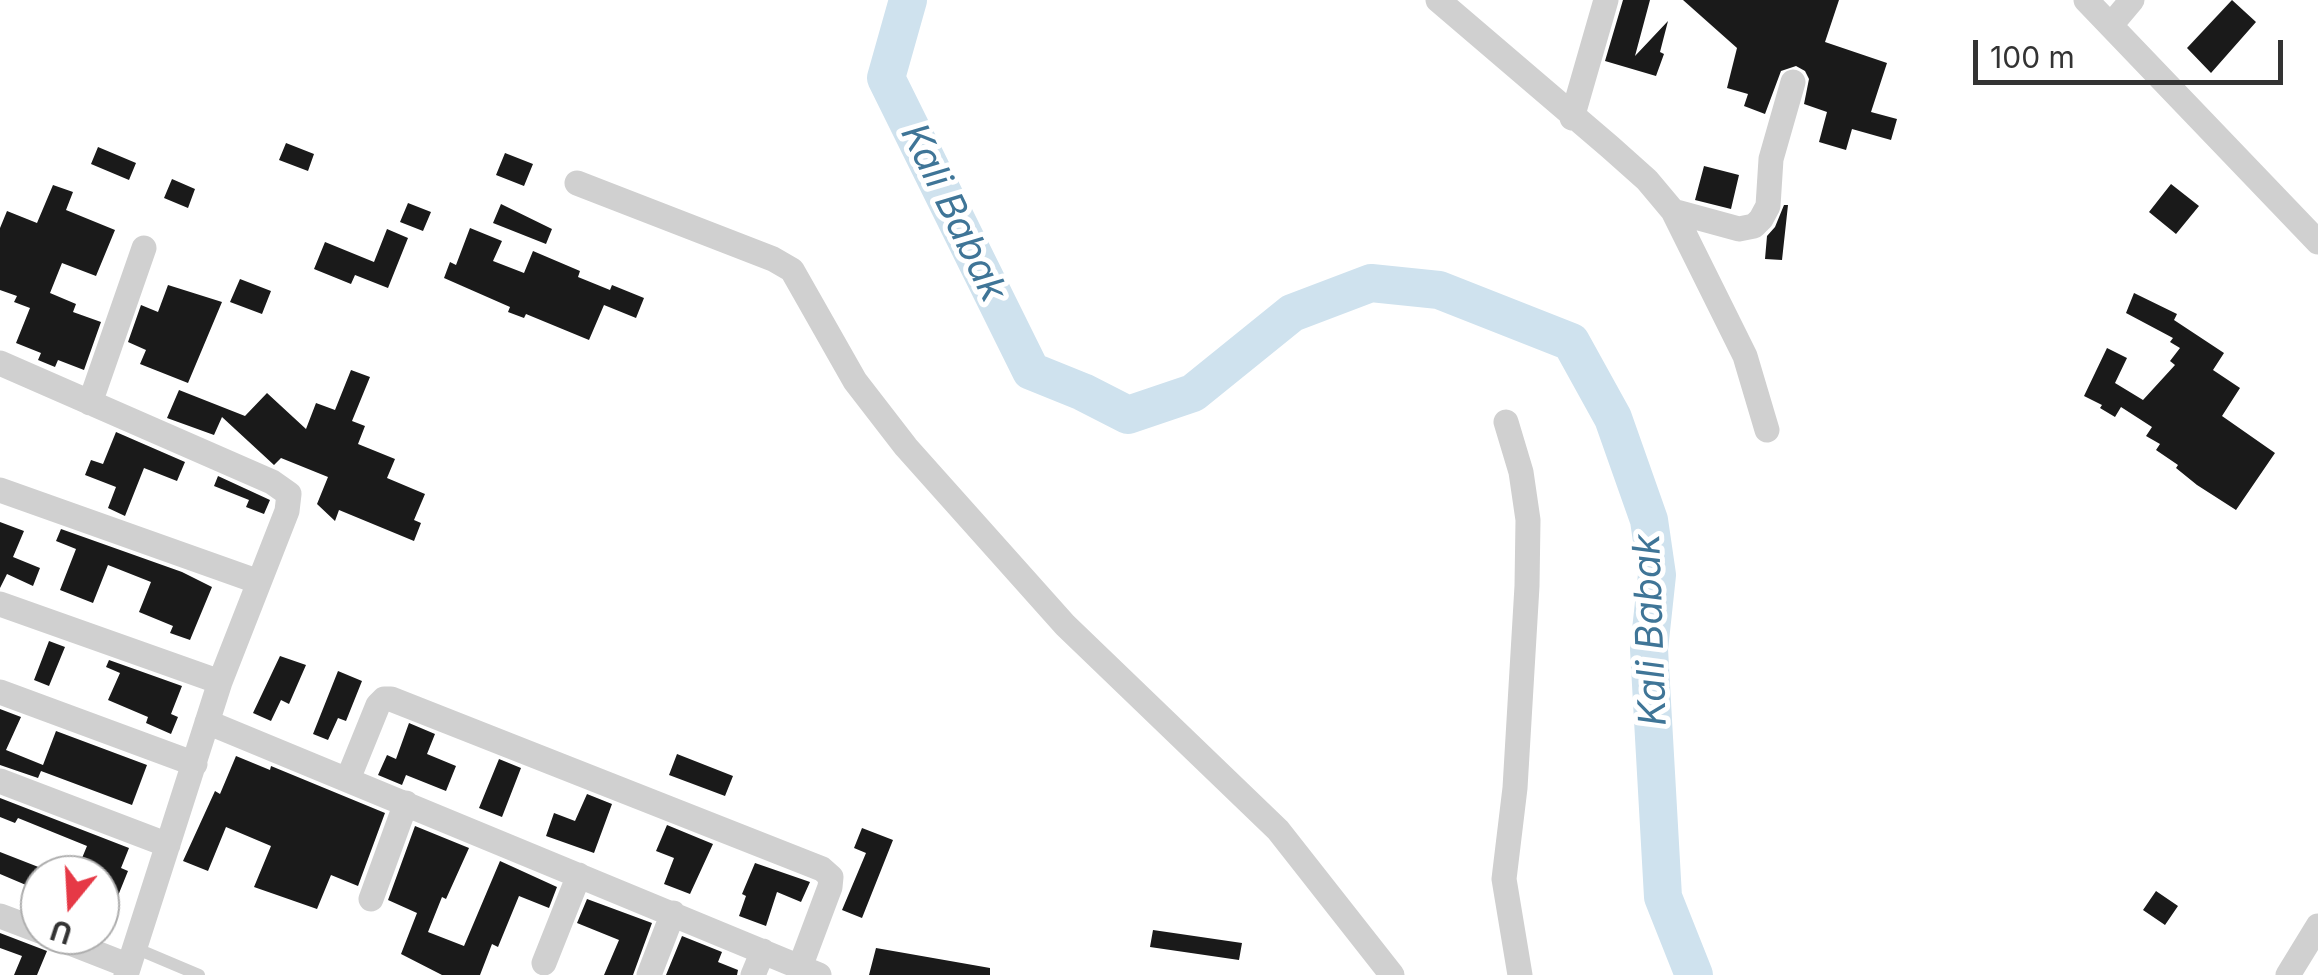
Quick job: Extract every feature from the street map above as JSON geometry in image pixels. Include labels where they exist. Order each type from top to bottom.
[{"type":"street","points":[[1438,0],[1647,180],[1673,210],[1745,356],[1767,430]]},
{"type":"street","points":[[1572,118],[1606,0]]},
{"type":"street","points":[[2086,0],[2318,242]]},
{"type":"street","points":[[2111,24],[2132,0]]},
{"type":"street","points":[[1673,210],[1739,229],[1761,220],[1768,206],[1770,159],[1792,82]]},
{"type":"street","points":[[577,183],[773,259],[792,270],[855,381],[906,448],[1066,625],[1278,830],[1392,975]]},
{"type":"street","points":[[90,403],[144,248]]},
{"type":"street","points":[[0,363],[272,482],[290,494],[287,511],[220,682],[130,963]]},
{"type":"street","points":[[1506,422],[1521,472],[1528,520],[1515,788],[1504,879],[1520,975]]},
{"type":"street","points":[[0,490],[259,582]]},
{"type":"street","points":[[0,604],[220,682]]},
{"type":"street","points":[[0,692],[195,764]]},
{"type":"street","points":[[207,722],[348,780],[406,803],[673,913],[758,963],[810,971],[830,886],[830,877],[822,869],[392,699],[384,699],[378,705],[348,780]]},
{"type":"street","points":[[0,781],[168,845]]},
{"type":"street","points":[[371,899],[406,803]]},
{"type":"street","points":[[544,963],[580,875]]},
{"type":"street","points":[[649,975],[673,913]]},
{"type":"street","points":[[2288,975],[2318,926]]},
{"type":"lane","points":[[130,963],[199,975]]},
{"type":"building","points":[[1623,0],[1650,0],[1635,56],[1668,21],[1660,52],[1664,54],[1656,76],[1605,61]]},
{"type":"building","points":[[1683,0],[1839,0],[1825,42],[1887,63],[1871,112],[1897,119],[1891,140],[1852,129],[1846,150],[1819,142],[1827,112],[1804,104],[1809,79],[1796,66],[1781,71],[1765,114],[1744,106],[1748,94],[1727,88],[1737,48]]},
{"type":"building","points":[[2232,0],[2256,22],[2211,73],[2187,48]]},
{"type":"building","points":[[286,143],[314,154],[308,171],[279,160]]},
{"type":"building","points":[[98,147],[136,163],[129,180],[91,164]]},
{"type":"building","points":[[505,153],[533,164],[524,186],[496,175]]},
{"type":"building","points":[[1704,166],[1739,175],[1731,209],[1695,200]]},
{"type":"building","points":[[172,179],[195,189],[188,208],[164,198]]},
{"type":"building","points":[[2171,184],[2199,206],[2176,234],[2149,212]]},
{"type":"building","points":[[53,185],[73,192],[66,210],[115,230],[96,276],[62,263],[50,293],[76,304],[73,312],[101,322],[84,370],[58,360],[55,367],[38,360],[41,353],[16,343],[30,308],[14,302],[17,296],[0,290],[0,228],[7,211],[37,223]]},
{"type":"building","points":[[408,203],[431,212],[423,231],[400,222]]},
{"type":"building","points":[[501,204],[552,229],[546,244],[493,223]]},
{"type":"building","points":[[1784,205],[1788,205],[1782,260],[1765,259],[1767,236]]},
{"type":"building","points":[[470,228],[502,241],[493,261],[524,273],[533,251],[580,271],[578,277],[644,298],[636,318],[604,305],[589,340],[526,314],[524,318],[508,312],[510,307],[444,278],[450,262],[456,265]]},
{"type":"building","points":[[387,229],[408,238],[388,288],[355,275],[351,284],[314,269],[325,242],[374,262]]},
{"type":"building","points":[[240,279],[271,291],[262,314],[230,302]]},
{"type":"building","points":[[168,285],[222,302],[188,383],[140,364],[146,350],[128,342],[141,305],[158,312]]},
{"type":"building","points":[[2134,293],[2177,314],[2174,320],[2224,353],[2213,370],[2240,388],[2222,416],[2275,453],[2236,510],[2197,485],[2156,450],[2160,444],[2146,436],[2152,427],[2121,407],[2115,417],[2084,396],[2107,348],[2127,358],[2115,383],[2143,400],[2175,365],[2170,361],[2180,348],[2170,342],[2173,338],[2126,313]]},
{"type":"building","points":[[351,370],[370,377],[352,421],[365,426],[358,444],[395,459],[387,478],[425,494],[414,520],[421,523],[414,541],[339,510],[335,521],[317,504],[328,477],[281,458],[274,465],[222,417],[214,435],[167,418],[179,390],[245,416],[267,393],[306,429],[316,403],[335,410]]},
{"type":"building","points":[[116,432],[185,462],[177,481],[144,468],[125,516],[108,508],[116,487],[85,475],[91,460],[103,464]]},
{"type":"building","points":[[218,476],[270,500],[264,514],[246,507],[249,500],[214,486]]},
{"type":"building","points":[[0,522],[24,531],[13,557],[40,568],[33,586],[7,574],[0,588]]},
{"type":"building","points":[[61,529],[182,572],[212,587],[190,640],[170,633],[173,626],[139,612],[151,582],[108,565],[93,603],[60,590],[76,549],[56,541]]},
{"type":"building","points":[[49,641],[65,647],[49,686],[34,680]]},
{"type":"building","points":[[280,656],[306,665],[289,704],[281,700],[271,721],[253,713]]},
{"type":"building","points":[[109,660],[182,686],[171,714],[178,717],[171,734],[146,723],[148,717],[108,700],[120,673],[106,667]]},
{"type":"building","points":[[338,671],[362,681],[346,721],[338,718],[328,740],[313,734]]},
{"type":"building","points":[[0,709],[21,717],[6,750],[43,765],[56,731],[147,765],[132,805],[41,771],[38,778],[0,765]]},
{"type":"building","points":[[409,723],[435,734],[427,754],[456,766],[446,791],[406,775],[402,785],[378,775],[387,755],[396,759]]},
{"type":"building","points":[[677,754],[733,776],[725,796],[669,775]]},
{"type":"building","points":[[236,756],[270,770],[271,766],[385,813],[358,886],[331,875],[317,909],[254,887],[271,846],[226,827],[208,871],[183,861]]},
{"type":"building","points":[[499,759],[521,768],[502,817],[479,808]]},
{"type":"building","points":[[587,794],[612,804],[594,853],[546,836],[554,813],[575,821]]},
{"type":"building","points":[[0,798],[129,848],[121,868],[128,871],[120,891],[120,855],[83,855],[87,846],[18,818],[15,823],[0,817]]},
{"type":"building","points":[[667,825],[713,844],[690,894],[664,884],[674,858],[656,851]]},
{"type":"building","points":[[415,826],[469,848],[428,932],[464,946],[500,861],[557,887],[549,908],[519,896],[498,947],[492,944],[480,975],[442,975],[401,954],[417,913],[388,900]]},
{"type":"building","points":[[862,828],[893,840],[862,918],[842,910],[866,853],[854,848]]},
{"type":"building","points":[[0,852],[20,860],[20,882],[0,874]]},
{"type":"building","points":[[755,863],[810,882],[801,902],[777,892],[766,926],[739,916],[746,896],[742,894]]},
{"type":"building","points":[[2156,891],[2178,906],[2165,925],[2143,910]]},
{"type":"building","points":[[587,899],[652,923],[633,975],[604,975],[619,940],[577,923]]},
{"type":"building","points":[[1153,930],[1242,943],[1239,960],[1150,947]]},
{"type":"building","points":[[0,933],[20,941],[20,955],[45,955],[37,975],[14,975],[22,956],[0,948]]},
{"type":"building","points":[[682,936],[722,952],[718,962],[738,970],[737,975],[666,975]]},
{"type":"building","points":[[876,948],[990,968],[990,975],[869,975]]},
{"type":"waterway","name":"Kali Babak","points":[[908,0],[886,78],[1031,371],[1128,415],[1193,393],[1292,313],[1371,283],[1439,290],[1571,342],[1613,418],[1649,520],[1657,575],[1649,649],[1663,897],[1694,975]]}]
